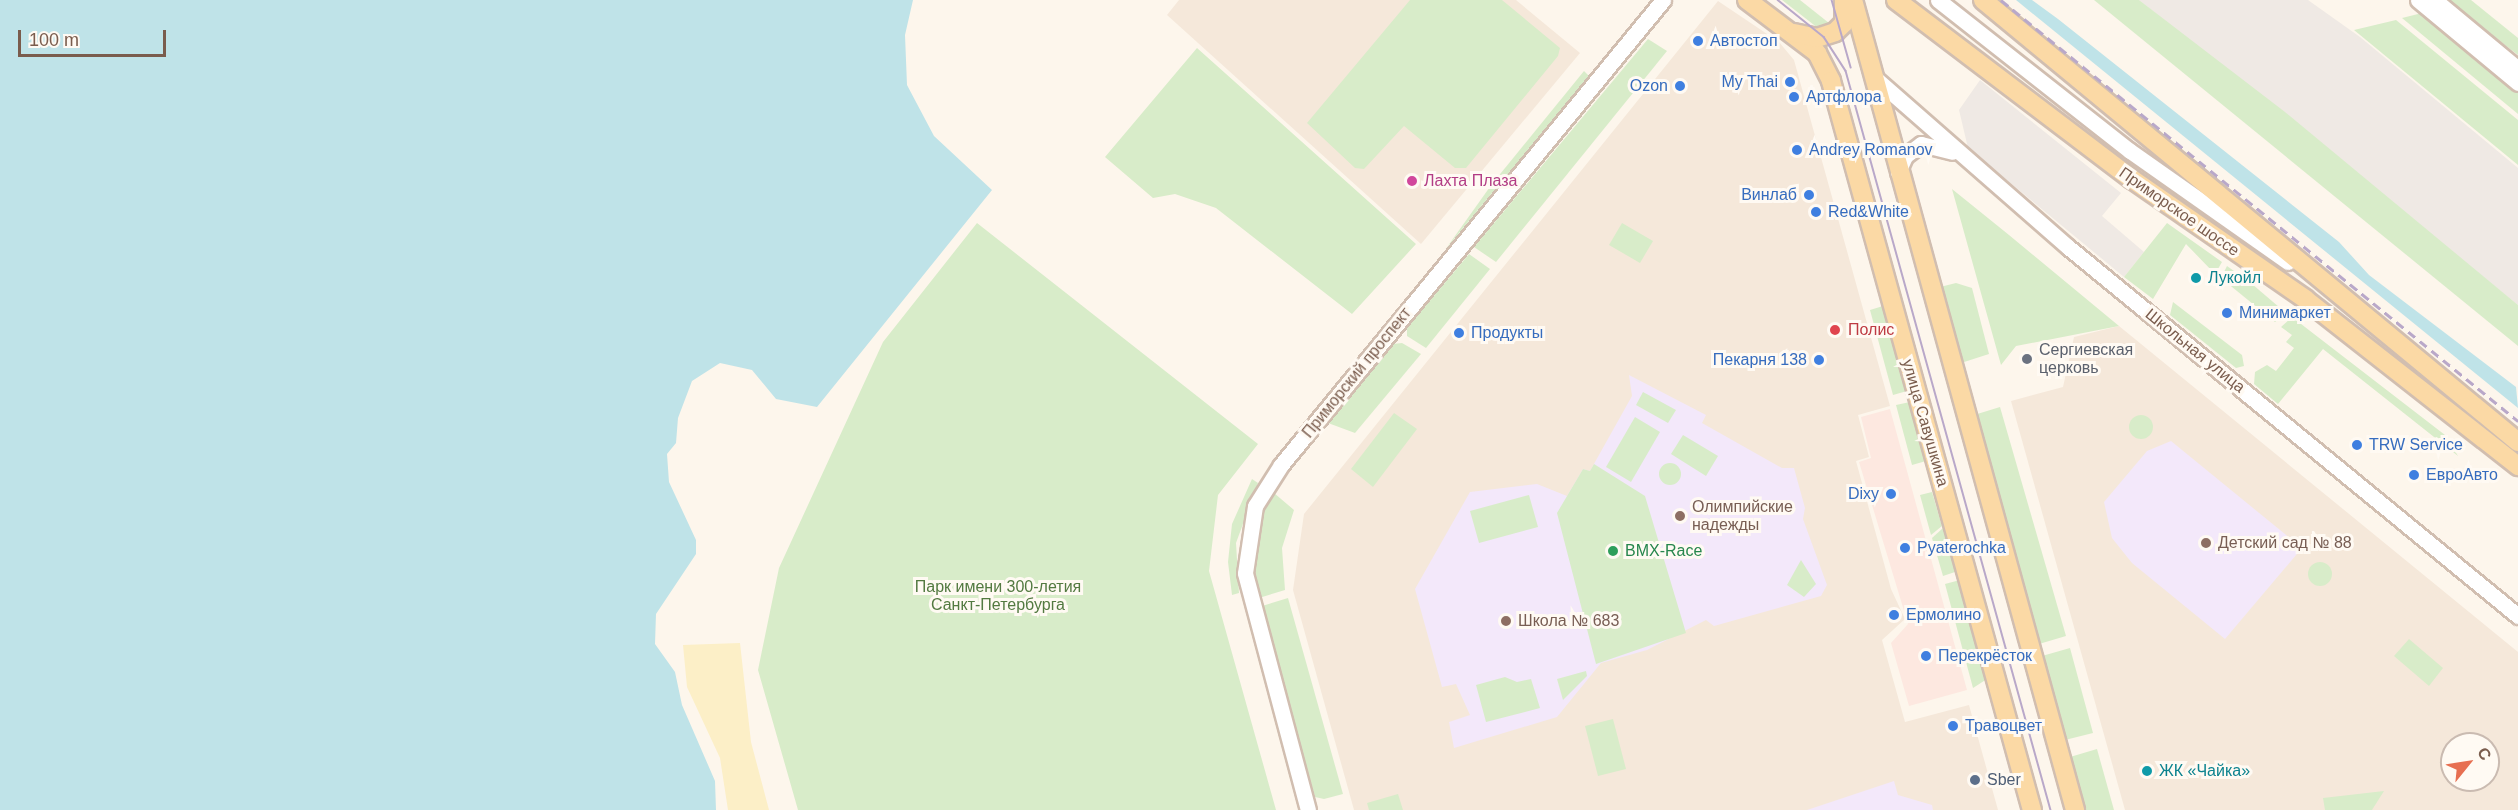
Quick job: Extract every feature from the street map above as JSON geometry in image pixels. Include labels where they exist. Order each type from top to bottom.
[{"type":"main road","name":"улица Савушкина","points":[[1748,0],[1792,32],[1816,53],[1831,81],[2032,810]]},
{"type":"main road","points":[[1792,32],[1817,38],[1835,32],[1844,23],[1844,0]]},
{"type":"main road","points":[[1853,0],[1876,80],[1898,172],[2075,810]]},
{"type":"main road","name":"Приморское шоссе","points":[[1896,0],[1953,45],[2305,299],[2518,466]]},
{"type":"main road","points":[[1983,0],[2518,442]]},
{"type":"street","name":"Приморский проспект","points":[[1308,810],[1245,573],[1256,506],[1287,459],[1663,0]]},
{"type":"street","points":[[1938,0],[2063,100],[2357,310]]},
{"type":"street","points":[[2418,0],[2518,83]]},
{"type":"street","points":[[2435,0],[2518,69]]},
{"type":"street","name":"Школьная улица","points":[[1876,80],[1968,162],[2518,616]]},
{"type":"street","points":[[1898,172],[1905,156],[1921,144],[1940,145],[1968,162]]},
{"type":"shaded area","points":[[1179,0],[1516,0],[1580,53],[1421,244],[1167,15]]},
{"type":"shaded area","points":[[2139,0],[2308,0],[2360,37],[2518,168],[2518,305]]},
{"type":"shaded area","points":[[1718,1],[1779,42],[1794,60],[1890,406],[1858,415],[1869,457],[1856,461],[1891,589],[1905,619],[1882,640],[1905,722],[1969,705],[1998,810],[1354,810],[1293,590],[1304,514]]},
{"type":"shaded area","points":[[1980,80],[2121,193],[2102,216],[2144,252],[2124,277],[1968,148],[1959,110]]},
{"type":"shaded area","points":[[2119,326],[2518,652],[2518,810],[2125,810],[2011,401],[2063,387],[2074,337]]},
{"type":"shaded area","points":[[1629,375],[1706,415],[1702,423],[1782,468],[1794,468],[1805,508],[1803,519],[1827,585],[1821,596],[1714,626],[1706,620],[1647,650],[1601,663],[1557,717],[1454,748],[1449,722],[1470,715],[1456,684],[1442,687],[1415,589],[1470,492],[1537,484],[1567,496],[1583,469],[1590,471],[1632,396]]},
{"type":"shaded area","points":[[1890,409],[1967,690],[1909,706],[1891,643],[1908,624],[1859,462],[1871,458],[1861,417]]},
{"type":"shaded area","name":"Детский сад № 88","points":[[2171,441],[2302,548],[2225,639],[2132,563],[2112,538],[2104,502],[2147,451]]},
{"type":"shaded area","points":[[1894,781],[1898,795],[1932,805],[1933,810],[1807,810]]},
{"type":"green space","points":[[1410,0],[1502,0],[1560,48],[1558,56],[1466,168],[1455,168],[1404,126],[1364,169],[1355,168],[1307,123]]},
{"type":"green space","points":[[1782,0],[1800,0],[1834,27],[1823,32]]},
{"type":"green space","points":[[2094,0],[2139,0],[2285,112],[2518,305],[2518,346]]},
{"type":"green space","points":[[2446,0],[2471,0],[2518,38],[2518,55]]},
{"type":"green space","points":[[2422,13],[2518,91],[2518,114],[2402,18]]},
{"type":"green space","points":[[2396,20],[2518,120],[2518,165],[2354,30]]},
{"type":"green space","points":[[1648,39],[1667,51],[1496,262],[1474,247]]},
{"type":"green space","points":[[1197,48],[1416,244],[1352,314],[1216,208],[1175,194],[1153,198],[1105,157]]},
{"type":"green space","points":[[1584,71],[1589,76],[1445,250],[1492,184]]},
{"type":"green space","points":[[1952,189],[2119,326],[2016,346],[2001,365]]},
{"type":"green space","name":"Парк имени 300-летия Санкт-Петербурга","points":[[977,223],[1258,444],[1218,495],[1209,571],[1276,810],[798,810],[758,670],[779,568],[883,342]]},
{"type":"green space","points":[[1622,223],[1653,241],[1640,263],[1609,245]]},
{"type":"green space","points":[[2167,223],[2222,262],[2215,274],[2186,244],[2153,299],[2124,277]]},
{"type":"green space","points":[[1469,254],[1490,269],[1426,348],[1407,336],[1407,328]]},
{"type":"green space","points":[[2227,266],[2286,313],[2275,322],[2221,278]]},
{"type":"green space","points":[[1956,283],[1972,288],[1989,354],[1961,363],[1940,287]]},
{"type":"green space","points":[[2173,302],[2242,355],[2244,366],[2236,368],[2170,315]]},
{"type":"green space","points":[[1883,306],[1907,391],[1893,395],[1870,310]]},
{"type":"green space","points":[[2292,317],[2445,435],[2458,456],[2323,349],[2278,404],[2254,384],[2255,372],[2267,365],[2276,371],[2294,348],[2286,342],[2292,335],[2281,327]]},
{"type":"green space","points":[[1402,343],[1421,354],[1355,433],[1328,423],[1393,344]]},
{"type":"green space","points":[[1643,392],[1676,410],[1668,423],[1636,405]]},
{"type":"green space","points":[[1910,402],[1926,461],[1912,465],[1896,405]]},
{"type":"green space","points":[[2000,407],[2066,636],[2039,644],[1974,415]]},
{"type":"green space","points":[[1394,413],[1417,429],[1373,487],[1351,469]]},
{"type":"green space","points":[[2141,415],[2149,419],[2153,427],[2149,435],[2141,439],[2133,435],[2129,427],[2133,419]]},
{"type":"green space","points":[[1635,417],[1660,432],[1631,482],[1606,467]]},
{"type":"green space","points":[[1683,435],[1718,456],[1706,476],[1671,454]]},
{"type":"green space","points":[[1670,463],[1678,466],[1681,474],[1678,482],[1670,485],[1662,482],[1659,474],[1662,466]]},
{"type":"green space","name":"BMX-Race","points":[[1594,464],[1645,496],[1686,633],[1596,664],[1557,513],[1583,469],[1590,471]]},
{"type":"green space","points":[[1252,479],[1258,483],[1236,543],[1239,593],[1232,595],[1228,562],[1232,524]]},
{"type":"green space","points":[[1932,492],[1942,526],[1931,535],[1920,495]]},
{"type":"green space","points":[[1274,493],[1294,510],[1282,548],[1285,590],[1259,598],[1253,565],[1260,519]]},
{"type":"green space","points":[[1529,495],[1538,527],[1479,543],[1470,511]]},
{"type":"green space","points":[[1943,528],[1958,571],[1943,576],[1932,538]]},
{"type":"green space","points":[[1801,560],[1816,584],[1804,597],[1787,585]]},
{"type":"green space","points":[[2320,562],[2325,563],[2331,569],[2331,579],[2325,585],[2320,586],[2315,585],[2309,579],[2308,574],[2309,569],[2315,563]]},
{"type":"green space","points":[[1960,580],[1987,679],[1973,688],[1945,584]]},
{"type":"green space","points":[[1288,598],[1343,794],[1324,799],[1315,797],[1262,606]]},
{"type":"green space","points":[[2409,639],[2443,668],[2429,686],[2394,656]]},
{"type":"green space","points":[[2070,648],[2093,733],[2065,740],[2042,656]]},
{"type":"green space","points":[[1586,671],[1587,676],[1563,700],[1557,679]]},
{"type":"green space","points":[[1505,677],[1517,682],[1531,679],[1540,708],[1486,722],[1476,685]]},
{"type":"green space","points":[[1613,719],[1626,769],[1598,776],[1585,726]]},
{"type":"green space","points":[[2097,749],[2114,810],[2084,810],[2070,757]]},
{"type":"green space","points":[[2384,791],[2372,810],[2325,810],[2323,798]]},
{"type":"green space","points":[[1398,794],[1403,810],[1369,810],[1367,803]]},
{"type":"sand","points":[[740,643],[751,742],[769,810],[728,810],[720,758],[687,687],[683,645]]},
{"type":"water","points":[[0,0],[913,0],[905,35],[907,85],[934,136],[992,190],[817,407],[776,399],[752,370],[720,363],[692,381],[678,418],[676,443],[667,454],[669,482],[696,540],[696,554],[656,614],[655,644],[675,672],[682,705],[715,781],[716,810],[0,810]]},
{"type":"water","points":[[2016,0],[2032,0],[2058,19],[2339,242],[2369,275],[2516,387],[2518,408]]},
{"type":"tram line","points":[[1778,0],[1824,37],[1846,71],[2051,810]]},
{"type":"tram line","points":[[1832,0],[1851,67]]},
{"type":"railway","points":[[2001,0],[2518,421]]},
{"type":"place","name":"Автостоп","points":[[1698,41]]},
{"type":"place","name":"My Thai","points":[[1790,82]]},
{"type":"place","name":"Ozon","points":[[1680,86]]},
{"type":"place","name":"Артфлора","points":[[1794,97]]},
{"type":"place","name":"Andrey Romanov","points":[[1797,150]]},
{"type":"place","name":"Лахта Плаза","points":[[1412,181]]},
{"type":"place","name":"Винлаб","points":[[1809,195]]},
{"type":"place","name":"Red&White","points":[[1816,212]]},
{"type":"place","name":"Лукойл","points":[[2196,278]]},
{"type":"place","name":"Минимаркет","points":[[2227,313]]},
{"type":"place","name":"Полис","points":[[1835,330]]},
{"type":"place","name":"Продукты","points":[[1459,333]]},
{"type":"place","name":"Сергиевская церковь","points":[[2027,359]]},
{"type":"place","name":"Пекарня 138","points":[[1819,360]]},
{"type":"place","name":"TRW Service","points":[[2357,445]]},
{"type":"place","name":"ЕвроАвто","points":[[2414,475]]},
{"type":"place","name":"Dixy","points":[[1891,494]]},
{"type":"place","name":"Олимпийские надежды","points":[[1680,516]]},
{"type":"place","name":"Детский сад № 88","points":[[2206,543]]},
{"type":"place","name":"Pyaterochka","points":[[1905,548]]},
{"type":"place","name":"BMX-Race","points":[[1613,551]]},
{"type":"place","name":"Ермолино","points":[[1894,615]]},
{"type":"place","name":"Школа № 683","points":[[1506,621]]},
{"type":"place","name":"Перекрёсток","points":[[1926,656]]},
{"type":"place","name":"Травоцвет","points":[[1953,726]]},
{"type":"place","name":"ЖК «Чайка»","points":[[2147,771]]},
{"type":"place","name":"Sber","points":[[1975,780]]}]
